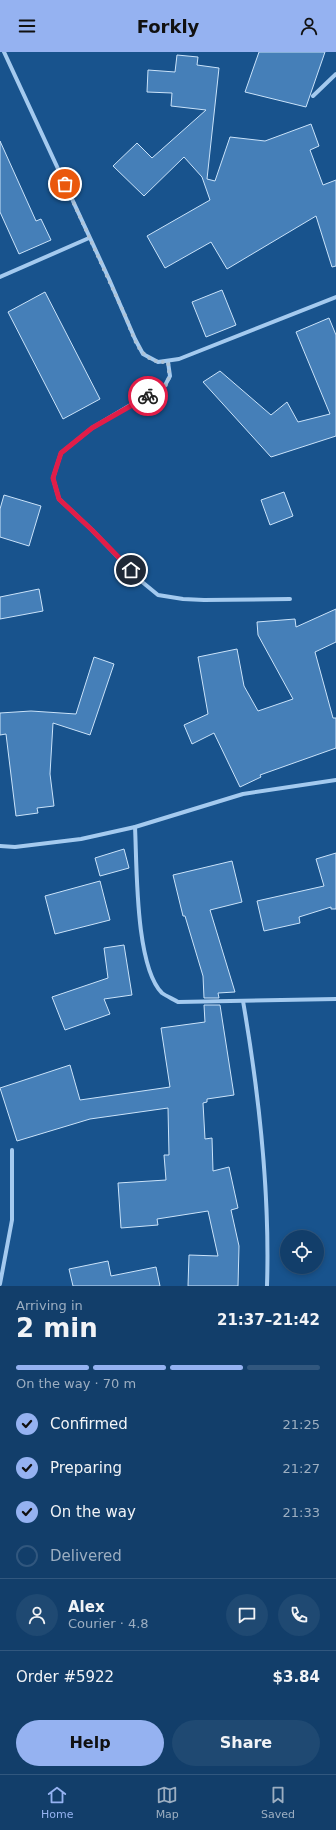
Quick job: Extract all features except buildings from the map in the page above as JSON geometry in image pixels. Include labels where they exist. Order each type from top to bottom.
[{"type":"street","points":[[4,52],[143,354],[158,362],[168,362],[336,297]]},
{"type":"street","points":[[313,96],[336,74]]},
{"type":"street","points":[[0,277],[89,238]]},
{"type":"street","points":[[168,362],[170,376],[163,389],[139,400],[92,428],[61,453],[53,478],[59,499],[158,595],[182,599],[204,600],[290,599]]},
{"type":"street","points":[[0,846],[15,847],[81,839],[135,827],[244,794],[336,780]]},
{"type":"street","points":[[135,827],[139,919],[146,958],[152,976],[162,993],[178,1002],[336,999]]},
{"type":"street","points":[[243,1000],[253,1060],[262,1144],[267,1231],[267,1286]]},
{"type":"street","points":[[0,1284],[12,1220],[12,1150]]},
{"type":"way so far","points":[[65,184],[143,354],[158,362],[168,362],[170,376],[163,389],[148,396]]},
{"type":"route","points":[[131,570],[59,499],[53,478],[61,453],[92,428],[148,396]]}]
